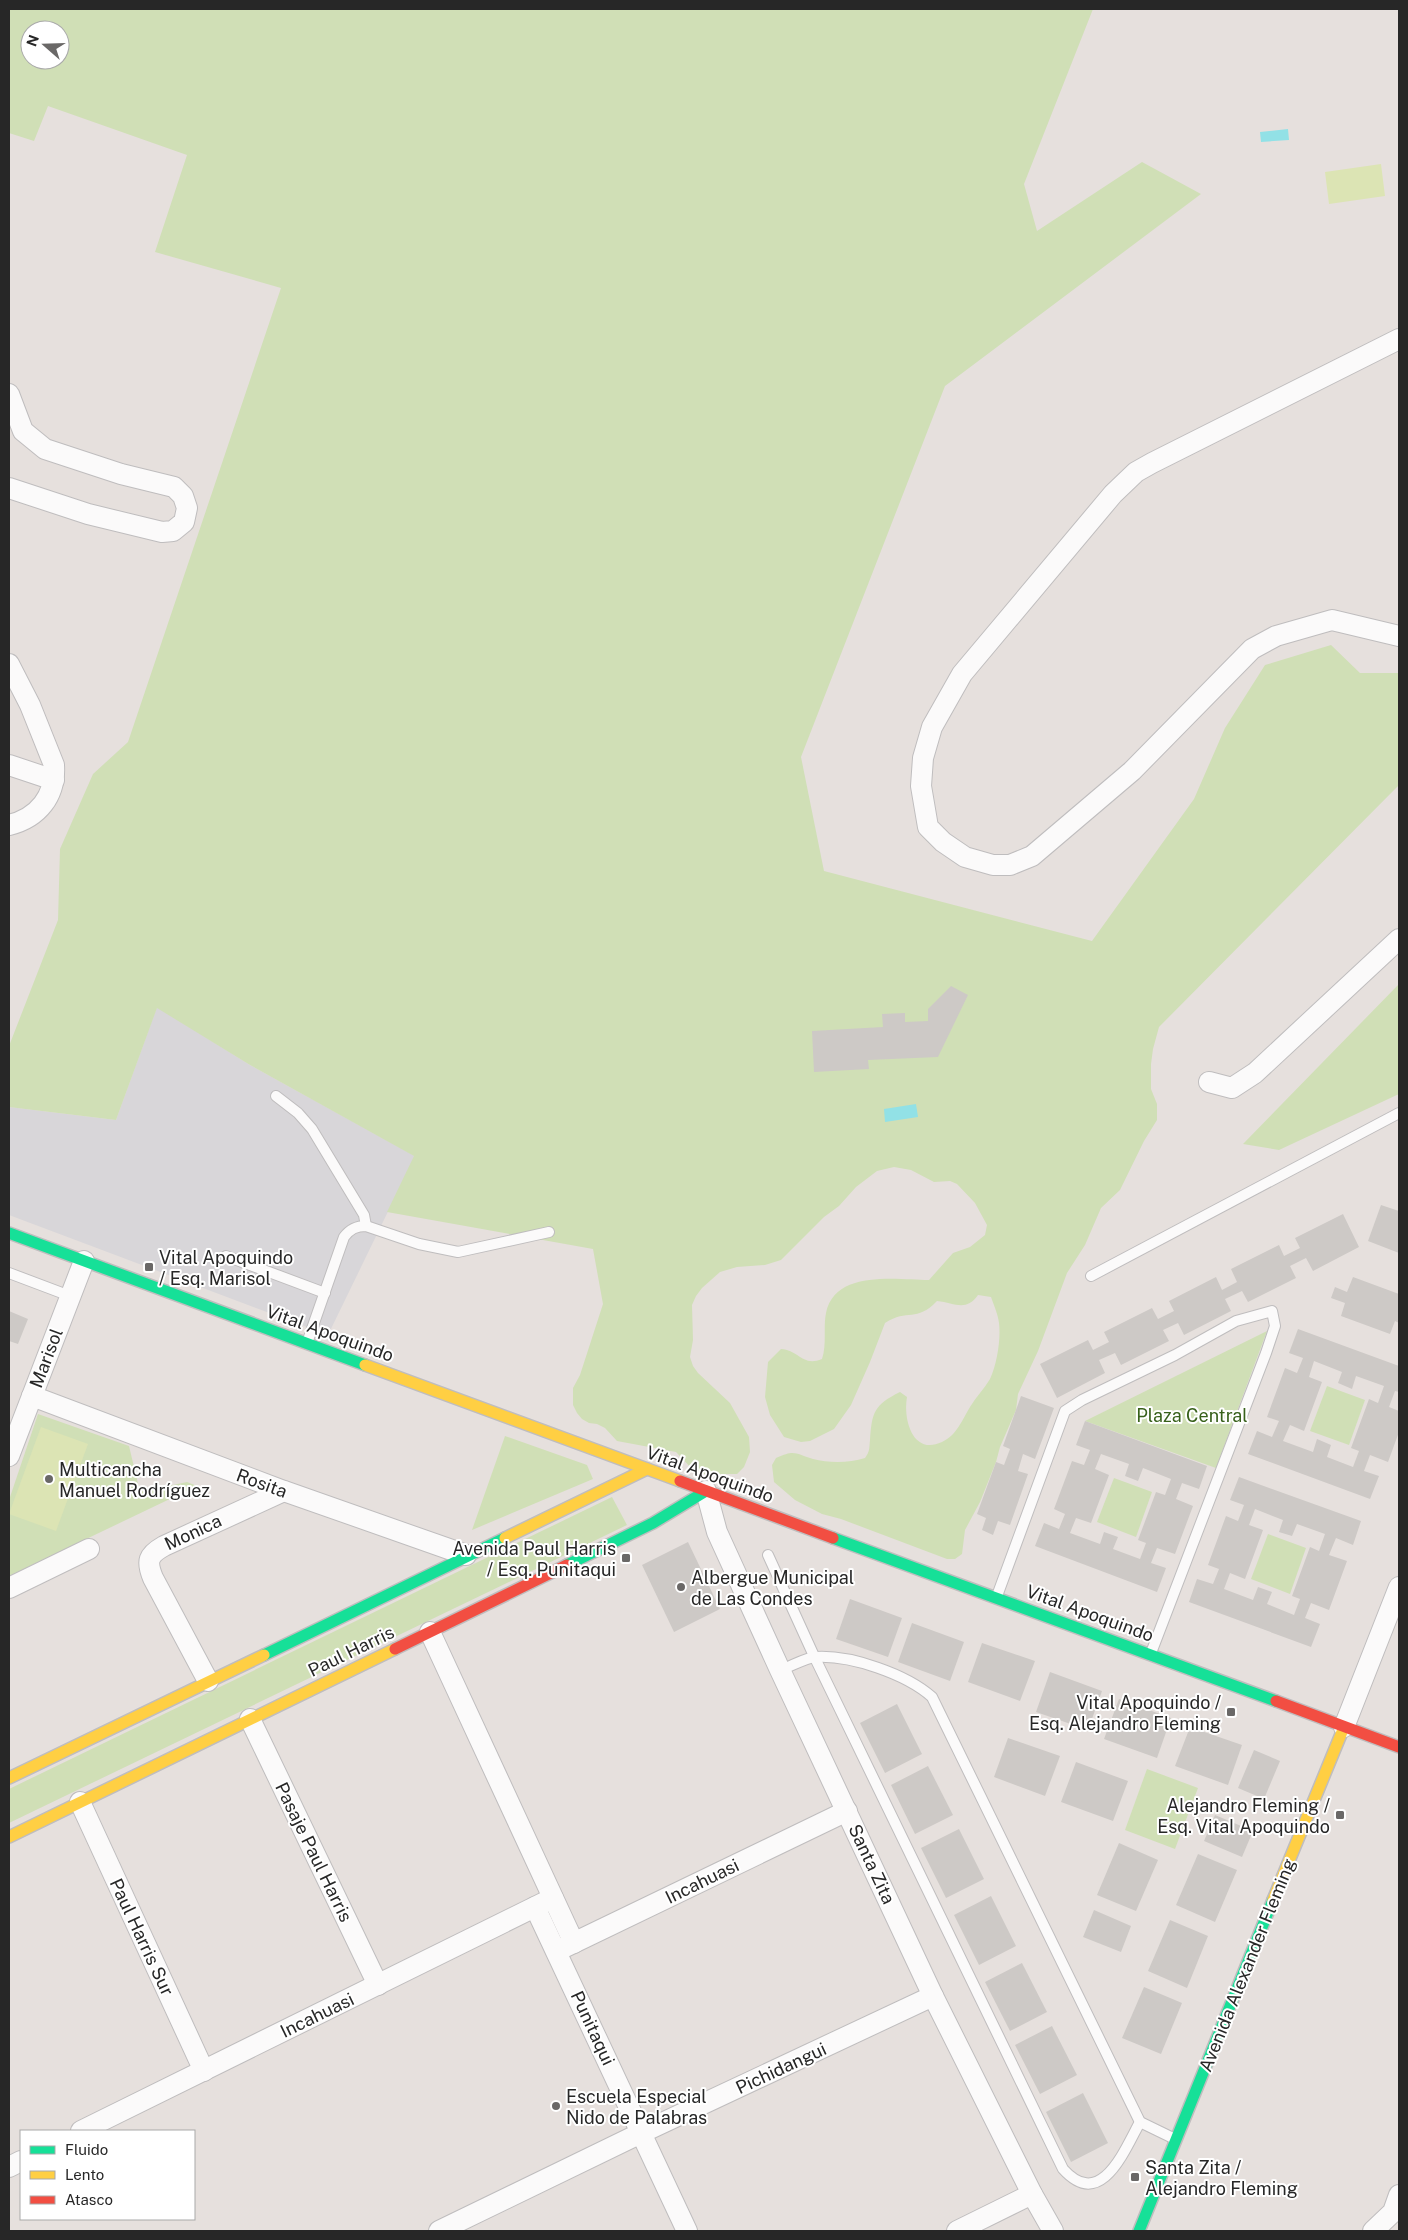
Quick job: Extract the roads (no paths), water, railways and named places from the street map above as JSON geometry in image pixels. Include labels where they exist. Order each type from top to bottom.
[{"type":"street","points":[[1399,339],[1152,462],[1136,472],[1113,494],[962,674],[944,702],[932,727],[923,758],[920,786],[928,827],[943,842],[965,857],[993,865],[1010,865],[1032,856],[1132,771],[1252,649],[1276,636],[1332,620],[1399,636]]},
{"type":"street","points":[[9,394],[23,431],[45,449],[121,474],[174,488],[183,496],[187,508],[184,522],[174,531],[162,532],[88,514],[9,488]]},
{"type":"street","points":[[9,664],[30,705],[54,765],[54,780],[46,801],[30,818],[9,825]]},
{"type":"street","points":[[9,765],[54,780]]},
{"type":"street","points":[[1209,1082],[1232,1088],[1255,1073],[1399,939]]},
{"type":"street","name":"Vital Apoquindo","points":[[9,1233],[1399,1747]]},
{"type":"street","name":"Marisol","points":[[9,1456],[84,1261]]},
{"type":"street","name":"Rosita","points":[[32,1396],[284,1490],[466,1555]]},
{"type":"street","name":"Paul Harris","points":[[9,1778],[647,1469]]},
{"type":"street","name":"Monica","points":[[208,1681],[153,1578],[149,1561],[153,1552],[164,1546],[284,1490]]},
{"type":"street","name":"Paul Harris","points":[[9,1837],[653,1523],[706,1491]]},
{"type":"street","name":"Santa Zita","points":[[706,1491],[716,1532],[780,1670],[933,1996],[1032,2194],[1053,2231]]},
{"type":"street","points":[[9,1588],[89,1549]]},
{"type":"street","name":"Avenida Alexander Fleming","points":[[1139,2231],[1399,1587]]},
{"type":"street","name":"Punitaqui","points":[[430,1632],[553,1898],[566,1947],[641,2133],[687,2231]]},
{"type":"street","name":"Pasaje Paul Harris","points":[[250,1719],[378,1985]]},
{"type":"street","name":"Paul Harris Sur","points":[[80,1802],[204,2071]]},
{"type":"street","name":"Incahuasi","points":[[566,1947],[847,1811]]},
{"type":"street","name":"Incahuasi","points":[[83,2130],[553,1898]]},
{"type":"street","name":"Punitaqui","points":[[535,1907],[566,1947]]},
{"type":"street","name":"Pichidangui","points":[[439,2231],[641,2133],[933,1996]]},
{"type":"street","points":[[957,2231],[1032,2194]]},
{"type":"street","points":[[1373,2231],[1397,2207]]},
{"type":"lane","points":[[276,1096],[298,1113],[312,1129],[364,1215],[366,1226]]},
{"type":"lane","points":[[1091,1276],[1399,1113]]},
{"type":"lane","points":[[307,1343],[344,1237],[348,1231],[358,1226],[366,1226],[420,1244],[458,1252],[548,1232]]},
{"type":"lane","points":[[226,1256],[325,1293]]},
{"type":"lane","points":[[9,1273],[70,1296]]},
{"type":"lane","points":[[997,1598],[1065,1411],[1082,1400],[1175,1355],[1236,1321],[1272,1311],[1275,1326],[1266,1353],[1151,1654]]},
{"type":"lane","points":[[768,1554],[814,1656],[1062,2169],[1077,2181],[1095,2182],[1103,2179],[1115,2167],[1140,2122]]},
{"type":"lane","points":[[780,1670],[814,1656],[841,1658],[901,1675],[920,1686],[932,1697],[1140,2122],[1176,2140]]},
{"type":"water","points":[[1288,129],[1289,140],[1261,142],[1260,132]]},
{"type":"water","points":[[916,1104],[918,1117],[885,1122],[884,1109]]},
{"type":"place","name":"Vital Apoquindo / Esq. Marisol","points":[[149,1267]]},
{"type":"place","name":"Multicancha Manuel Rodríguez","points":[[49,1479]]},
{"type":"place","name":"Avenida Paul Harris / Esq. Punitaqui","points":[[626,1558]]},
{"type":"place","name":"Albergue Municipal de Las Condes","points":[[681,1587]]},
{"type":"place","name":"Vital Apoquindo / Esq. Alejandro Fleming","points":[[1231,1712]]},
{"type":"place","name":"Alejandro Fleming / Esq. Vital Apoquindo","points":[[1340,1815]]},
{"type":"place","name":"Escuela Especial Nido de Palabras","points":[[556,2106]]},
{"type":"place","name":"Santa Zita / Alejandro Fleming","points":[[1135,2177]]},
{"type":"park label","name":"Plaza Central","points":[[1192,1415]]}]
